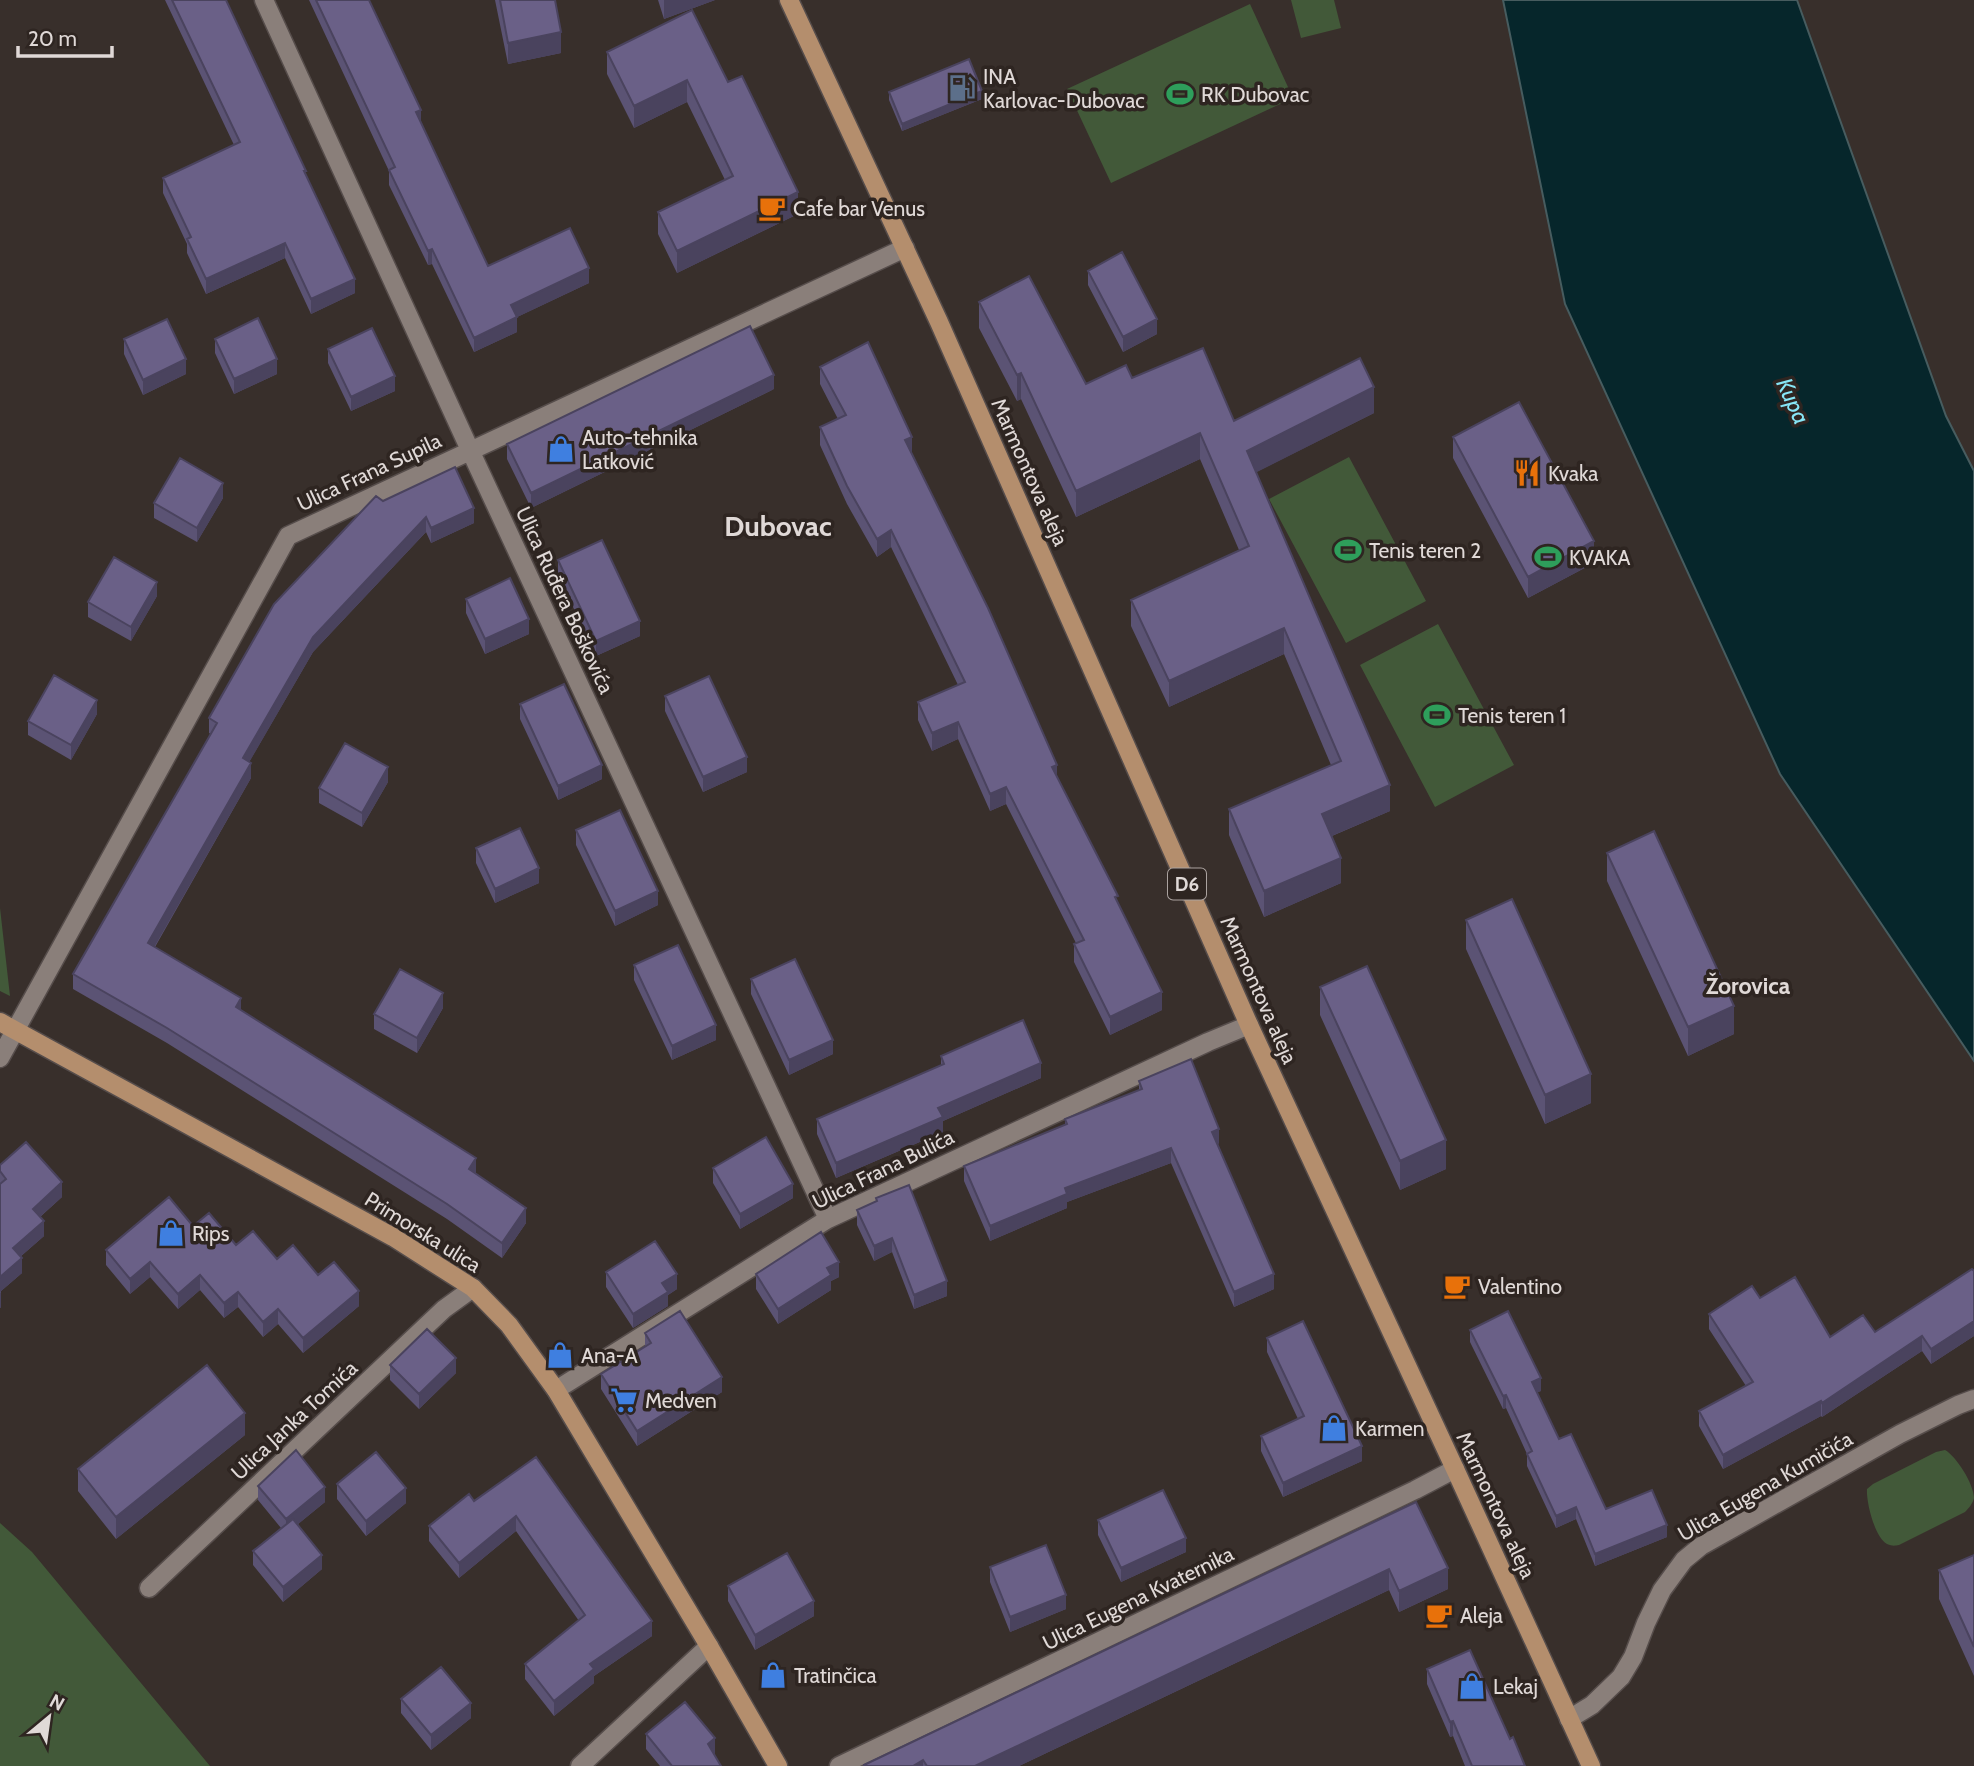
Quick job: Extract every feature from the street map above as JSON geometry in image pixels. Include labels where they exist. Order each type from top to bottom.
[{"type":"main road","name":"Marmontova aleja","points":[[789,0],[905,248],[1249,1025],[1591,1766]]},
{"type":"main road","name":"Primorska ulica","points":[[8,1026],[393,1237],[473,1288],[509,1325],[555,1390],[778,1766]]},
{"type":"street","name":"Ulica Ruđera Boškovića","points":[[264,0],[828,1219]]},
{"type":"street","name":"Ulica Frana Supila","points":[[0,1058],[8,1026],[288,536],[905,248]]},
{"type":"street","name":"Ulica Frana Bulića","points":[[555,1390],[828,1219],[1249,1025]]},
{"type":"street","name":"Ulica Janka Tomića","points":[[149,1588],[444,1310],[473,1288]]},
{"type":"street","name":"Ulica Eugena Kumičića","points":[[1569,1719],[1592,1705],[1621,1677],[1633,1657],[1662,1590],[1684,1560],[1702,1546],[1900,1434],[1974,1399]]},
{"type":"street","name":"Ulica Eugena Kvaternika","points":[[839,1766],[1455,1469]]},
{"type":"street","points":[[580,1766],[709,1646]]},
{"type":"green space","points":[[1291,0],[1334,0],[1341,28],[1301,38]]},
{"type":"green space","name":"RK Dubovac","points":[[1250,4],[1293,98],[1111,183],[1067,89]]},
{"type":"green space","name":"Tenis teren 2","points":[[1349,457],[1426,601],[1346,643],[1269,499]]},
{"type":"green space","name":"Tenis teren 1","points":[[1438,624],[1514,765],[1435,807],[1360,665]]},
{"type":"green space","points":[[0,908],[10,996],[0,991]]},
{"type":"green space","points":[[1945,1450],[1968,1478],[1974,1498],[1972,1504],[1965,1512],[1899,1545],[1887,1544],[1879,1535],[1872,1519],[1867,1489],[1936,1452]]},
{"type":"green space","points":[[0,1523],[32,1552],[210,1766],[0,1766]]},
{"type":"water","name":"Kupa","points":[[1503,0],[1797,0],[1946,416],[1974,471],[1974,1061],[1780,774],[1565,304]]},
{"type":"building","points":[[172,0],[226,0],[355,279],[311,299],[285,243],[206,279],[187,239],[191,237],[163,178],[240,142]]},
{"type":"building","points":[[316,0],[369,0],[421,110],[416,112],[488,266],[570,228],[589,268],[511,305],[517,317],[474,338],[432,249],[428,251],[389,170],[395,167]]},
{"type":"building","points":[[500,0],[555,0],[561,32],[508,43]]},
{"type":"building","points":[[692,10],[728,82],[742,76],[798,192],[677,251],[658,212],[733,176],[687,80],[634,106],[607,52]]},
{"type":"building","points":[[969,59],[982,91],[902,124],[889,92]]},
{"type":"building","points":[[1122,252],[1157,319],[1123,337],[1088,271]]},
{"type":"building","points":[[1029,276],[1086,384],[1126,365],[1132,378],[1203,348],[1234,421],[1360,358],[1374,387],[1247,451],[1390,785],[1322,814],[1341,858],[1264,891],[1229,809],[1341,761],[1284,628],[1169,681],[1131,600],[1249,546],[1200,433],[1076,491],[1021,373],[1017,375],[979,302]]},
{"type":"building","points":[[258,318],[277,359],[234,379],[215,339]]},
{"type":"building","points":[[167,319],[186,359],[143,380],[124,339]]},
{"type":"building","points":[[750,326],[774,375],[531,493],[507,444]]},
{"type":"building","points":[[372,328],[395,376],[351,397],[328,349]]},
{"type":"building","points":[[868,342],[912,437],[905,440],[988,608],[1057,765],[1052,767],[1118,896],[1115,897],[1162,992],[1110,1017],[1074,944],[1084,940],[1006,787],[990,794],[958,722],[932,733],[918,702],[965,682],[891,530],[877,539],[847,486],[820,427],[846,415],[820,367]]},
{"type":"building","points":[[1519,402],[1594,541],[1528,577],[1453,437]]},
{"type":"building","points":[[180,458],[223,483],[197,528],[154,503]]},
{"type":"building","points":[[455,467],[474,508],[431,528],[426,517],[313,637],[243,758],[251,763],[148,943],[241,998],[236,1007],[476,1158],[469,1169],[526,1208],[502,1243],[447,1204],[167,1028],[73,974],[217,723],[209,718],[274,604],[376,496],[383,501]]},
{"type":"building","points":[[602,540],[640,621],[596,641],[558,560]]},
{"type":"building","points":[[114,557],[157,582],[131,627],[88,602]]},
{"type":"building","points":[[510,578],[529,619],[485,639],[466,599]]},
{"type":"building","points":[[54,675],[97,700],[71,745],[28,721]]},
{"type":"building","points":[[709,676],[747,757],[703,777],[665,696]]},
{"type":"building","points":[[564,684],[602,765],[558,786],[520,704]]},
{"type":"building","points":[[345,743],[388,767],[362,813],[319,788]]},
{"type":"building","points":[[620,810],[658,891],[615,911],[576,830]]},
{"type":"building","points":[[520,828],[539,868],[495,889],[476,848]]},
{"type":"building","points":[[1654,831],[1734,1006],[1688,1027],[1607,853]]},
{"type":"building","points":[[1512,899],[1591,1074],[1545,1095],[1466,920]]},
{"type":"building","points":[[678,945],[716,1025],[672,1046],[634,965]]},
{"type":"building","points":[[795,959],[833,1040],[789,1060],[751,979]]},
{"type":"building","points":[[1367,966],[1446,1140],[1400,1161],[1320,987]]},
{"type":"building","points":[[400,969],[443,993],[417,1038],[374,1014]]},
{"type":"building","points":[[1023,1020],[1041,1063],[938,1108],[943,1117],[836,1163],[817,1119],[944,1064],[941,1056]]},
{"type":"building","points":[[1191,1059],[1219,1129],[1212,1132],[1274,1274],[1234,1292],[1171,1148],[1065,1188],[1067,1194],[990,1226],[964,1166],[1067,1124],[1065,1119],[1142,1089],[1139,1081]]},
{"type":"building","points":[[766,1137],[793,1184],[740,1214],[713,1168]]},
{"type":"building","points":[[26,1142],[62,1182],[33,1209],[44,1221],[13,1248],[22,1258],[0,1277],[0,1184],[6,1179],[0,1171],[0,1165]]},
{"type":"building","points":[[909,1185],[947,1281],[914,1295],[892,1238],[874,1246],[857,1210],[877,1201],[876,1198]]},
{"type":"building","points":[[169,1197],[193,1226],[209,1213],[236,1245],[253,1231],[277,1259],[293,1245],[318,1275],[334,1262],[359,1291],[303,1338],[278,1309],[263,1322],[238,1292],[224,1303],[200,1275],[178,1294],[150,1262],[130,1279],[106,1250]]},
{"type":"building","points":[[821,1232],[839,1262],[827,1268],[831,1275],[778,1309],[756,1274]]},
{"type":"building","points":[[655,1241],[677,1274],[662,1283],[668,1292],[633,1314],[606,1272]]},
{"type":"building","points":[[1972,1269],[1974,1321],[1931,1349],[1922,1336],[1822,1403],[1821,1401],[1723,1455],[1699,1411],[1753,1382],[1709,1314],[1752,1286],[1760,1298],[1795,1277],[1830,1337],[1863,1315],[1875,1332]]},
{"type":"building","points":[[680,1311],[722,1377],[637,1431],[601,1374],[651,1343],[645,1333]]},
{"type":"building","points":[[1508,1311],[1541,1378],[1532,1382],[1559,1439],[1571,1434],[1606,1509],[1652,1490],[1667,1525],[1595,1554],[1576,1507],[1556,1516],[1527,1454],[1532,1451],[1506,1395],[1503,1396],[1470,1330]]},
{"type":"building","points":[[1303,1321],[1362,1446],[1283,1483],[1261,1436],[1304,1416],[1267,1338]]},
{"type":"building","points":[[427,1329],[456,1358],[419,1394],[390,1365]]},
{"type":"building","points":[[207,1365],[245,1413],[116,1517],[78,1469]]},
{"type":"building","points":[[296,1450],[325,1487],[286,1519],[258,1486]]},
{"type":"building","points":[[376,1452],[406,1488],[366,1521],[337,1484]]},
{"type":"building","points":[[536,1457],[652,1621],[590,1664],[594,1669],[554,1701],[525,1664],[585,1615],[516,1516],[459,1563],[429,1526],[469,1494],[474,1501]]},
{"type":"building","points":[[1163,1490],[1186,1538],[1121,1568],[1098,1520]]},
{"type":"building","points":[[1416,1502],[1448,1568],[1399,1591],[1389,1569],[975,1766],[927,1766],[923,1760],[913,1766],[864,1766],[864,1765]]},
{"type":"building","points":[[293,1519],[322,1555],[283,1587],[253,1551]]},
{"type":"building","points":[[1046,1545],[1066,1595],[1010,1617],[990,1567]]},
{"type":"building","points":[[787,1553],[814,1601],[755,1635],[728,1586]]},
{"type":"building","points":[[1974,1555],[1974,1647],[1939,1570]]},
{"type":"building","points":[[1470,1650],[1525,1766],[1472,1766],[1453,1721],[1450,1722],[1427,1669]]},
{"type":"building","points":[[441,1667],[471,1703],[431,1735],[401,1699]]},
{"type":"building","points":[[685,1702],[715,1738],[708,1744],[721,1766],[672,1766],[646,1734]]},
{"type":"place","name":"INA Karlovac-Dubovac","points":[[962,88]]},
{"type":"place","name":"RK Dubovac","points":[[1180,94]]},
{"type":"place","name":"Cafe bar Venus","points":[[772,208]]},
{"type":"place","name":"Auto-tehnika Latković","points":[[561,449]]},
{"type":"place","name":"Kvaka","points":[[1527,473]]},
{"type":"place","name":"Tenis teren 2","points":[[1348,550]]},
{"type":"place","name":"KVAKA","points":[[1548,557]]},
{"type":"place","name":"Tenis teren 1","points":[[1437,715]]},
{"type":"place","name":"Rips","points":[[171,1233]]},
{"type":"place","name":"Valentino","points":[[1457,1286]]},
{"type":"place","name":"Ana-A","points":[[560,1355]]},
{"type":"place","name":"Medven","points":[[624,1400]]},
{"type":"place","name":"Karmen","points":[[1334,1428]]},
{"type":"place","name":"Aleja","points":[[1439,1615]]},
{"type":"place","name":"Tratinčica","points":[[773,1675]]},
{"type":"place","name":"Lekaj","points":[[1472,1686]]},
{"type":"district","name":"Dubovac","points":[[778,526]]},
{"type":"district","name":"Žorovica","points":[[1748,986]]}]
